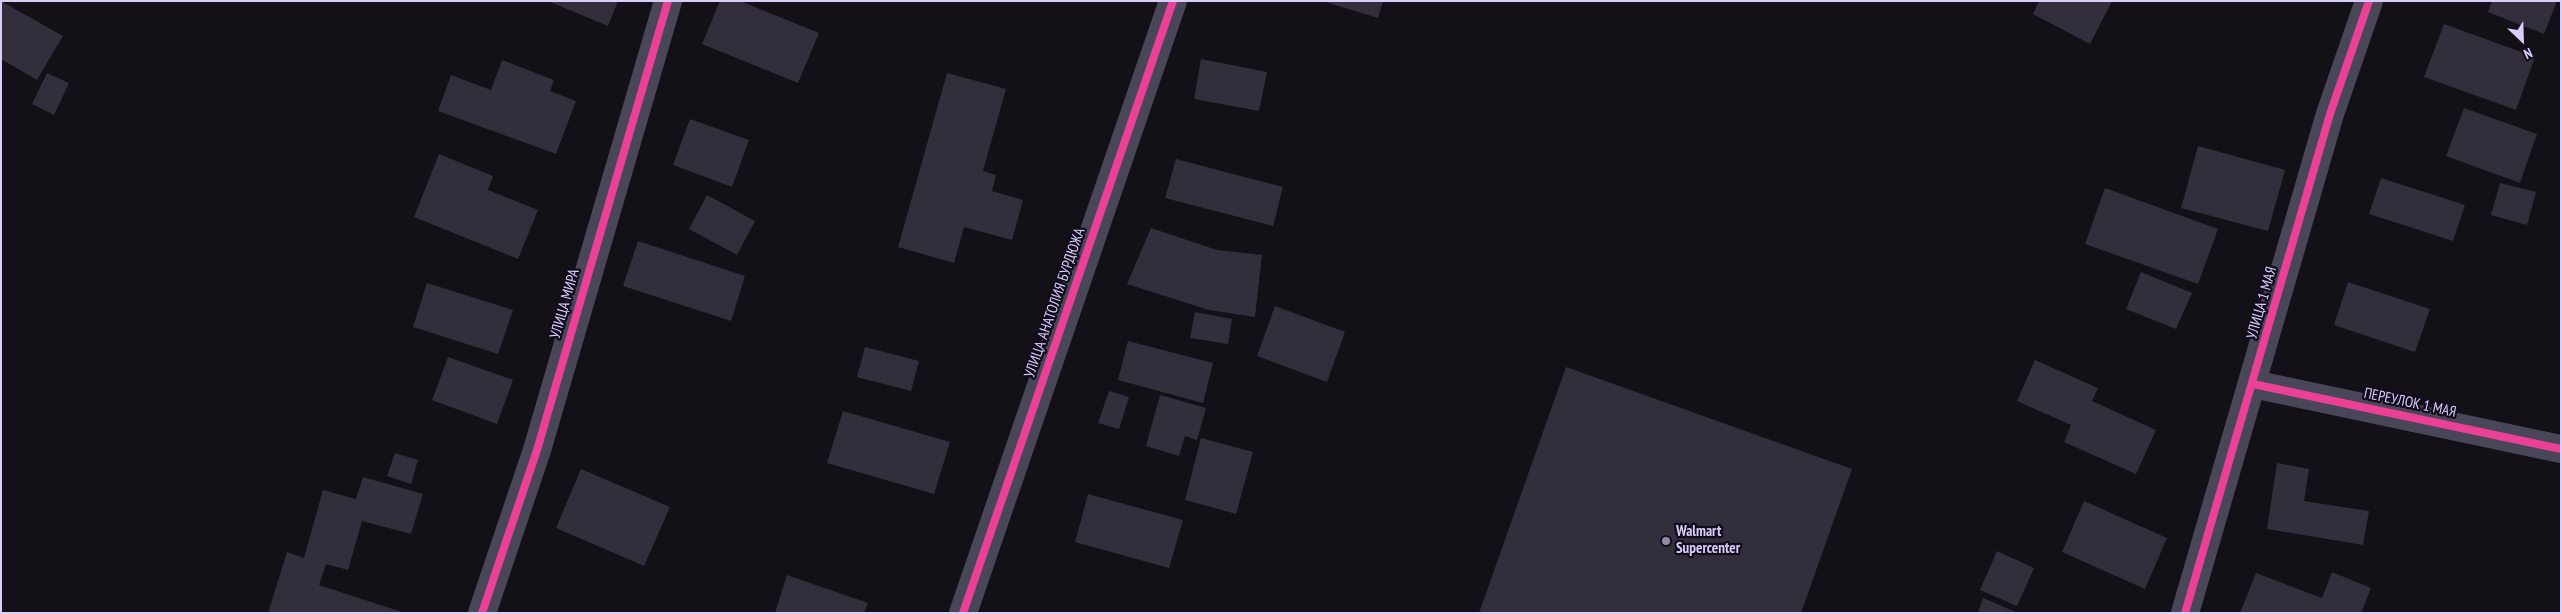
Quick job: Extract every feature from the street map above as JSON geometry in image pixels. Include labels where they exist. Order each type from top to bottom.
[{"type":"street","name":"УЛИЦА МИРА","points":[[482,613],[537,450],[668,1]]},
{"type":"street","name":"УЛИЦА АНАТОЛИЯ БУРДЮЖА","points":[[963,613],[1173,1]]},
{"type":"street","name":"УЛИЦА 1 МАЯ","points":[[2185,613],[2330,114],[2369,1]]},
{"type":"street","name":"ПЕРЕУЛОК 1 МАЯ","points":[[2253,384],[2561,449]]},
{"type":"building","points":[[1,1],[63,36],[37,80],[1,59]]},
{"type":"building","points":[[548,1],[618,1],[608,26]]},
{"type":"building","points":[[720,1],[740,1],[819,33],[798,83],[702,44]]},
{"type":"building","points":[[1322,1],[1383,1],[1378,18]]},
{"type":"building","points":[[2039,1],[2112,1],[2090,44],[2033,14]]},
{"type":"building","points":[[2492,1],[2557,1],[2544,34],[2488,12]]},
{"type":"building","points":[[2444,24],[2535,57],[2516,110],[2424,77]]},
{"type":"building","points":[[1201,59],[1267,72],[1259,111],[1194,99]]},
{"type":"building","points":[[502,60],[554,80],[550,91],[576,101],[556,154],[438,111],[451,75],[491,90]]},
{"type":"building","points":[[47,73],[69,83],[54,115],[32,104]]},
{"type":"building","points":[[947,73],[1006,89],[983,171],[996,175],[992,191],[1023,200],[1012,240],[964,227],[954,263],[898,247]]},
{"type":"building","points":[[2464,108],[2537,134],[2520,183],[2446,156]]},
{"type":"building","points":[[690,119],[749,140],[732,187],[673,165]]},
{"type":"building","points":[[2198,146],[2285,170],[2268,231],[2181,208]]},
{"type":"building","points":[[439,154],[493,176],[488,190],[538,210],[518,259],[414,217]]},
{"type":"building","points":[[1176,159],[1283,187],[1273,226],[1165,198]]},
{"type":"building","points":[[2381,178],[2465,205],[2453,241],[2369,214]]},
{"type":"building","points":[[2500,183],[2536,192],[2527,225],[2491,215]]},
{"type":"building","points":[[2105,188],[2218,229],[2198,284],[2085,244]]},
{"type":"building","points":[[707,195],[755,221],[737,255],[689,229]]},
{"type":"building","points":[[1151,228],[1217,250],[1262,255],[1255,317],[1209,310],[1127,284]]},
{"type":"building","points":[[638,241],[745,276],[731,321],[623,286]]},
{"type":"building","points":[[2141,272],[2192,293],[2176,329],[2126,309]]},
{"type":"building","points":[[2348,282],[2430,309],[2415,352],[2334,325]]},
{"type":"building","points":[[427,283],[513,310],[498,354],[413,327]]},
{"type":"building","points":[[1275,306],[1345,332],[1327,382],[1257,356]]},
{"type":"building","points":[[1195,312],[1232,319],[1228,344],[1190,338]]},
{"type":"building","points":[[1128,341],[1213,363],[1203,403],[1118,380]]},
{"type":"building","points":[[865,347],[919,361],[911,391],[857,377]]},
{"type":"building","points":[[448,357],[513,380],[497,424],[432,400]]},
{"type":"building","points":[[2035,360],[2098,388],[2092,401],[2156,430],[2136,474],[2064,442],[2071,425],[2017,401]]},
{"type":"building","name":"Walmart Supercenter","points":[[1566,367],[1852,469],[1801,613],[1479,613]]},
{"type":"building","points":[[1109,391],[1129,397],[1119,429],[1098,423]]},
{"type":"building","points":[[1160,395],[1206,408],[1197,440],[1185,436],[1179,456],[1146,446]]},
{"type":"building","points":[[843,411],[950,442],[934,494],[827,463]]},
{"type":"building","points":[[1201,438],[1253,452],[1236,514],[1185,500]]},
{"type":"building","points":[[395,453],[418,460],[411,484],[387,476]]},
{"type":"building","points":[[2277,463],[2309,469],[2304,501],[2369,511],[2363,545],[2267,529]]},
{"type":"building","points":[[581,469],[670,507],[644,566],[556,528]]},
{"type":"building","points":[[363,477],[423,494],[411,534],[362,521],[348,570],[326,564],[319,585],[405,613],[268,613],[287,552],[304,558],[323,490],[356,499]]},
{"type":"building","points":[[1088,494],[1183,520],[1169,568],[1075,542]]},
{"type":"building","points":[[2084,501],[2167,538],[2145,589],[2062,552]]},
{"type":"building","points":[[1997,551],[2034,568],[2017,606],[1980,590]]},
{"type":"building","points":[[2332,572],[2371,588],[2361,613],[2240,613],[2256,573],[2322,598]]},
{"type":"building","points":[[787,575],[868,603],[864,613],[775,613]]},
{"type":"building","points":[[1983,598],[2018,613],[1978,613]]},
{"type":"cycle path","points":[[482,613],[537,450],[668,1]]},
{"type":"cycle path","points":[[963,613],[1173,1]]},
{"type":"cycle path","points":[[2185,613],[2330,114],[2369,1]]},
{"type":"cycle path","points":[[2253,384],[2561,449]]},
{"type":"place","name":"Walmart Supercenter","points":[[1666,541]]}]
